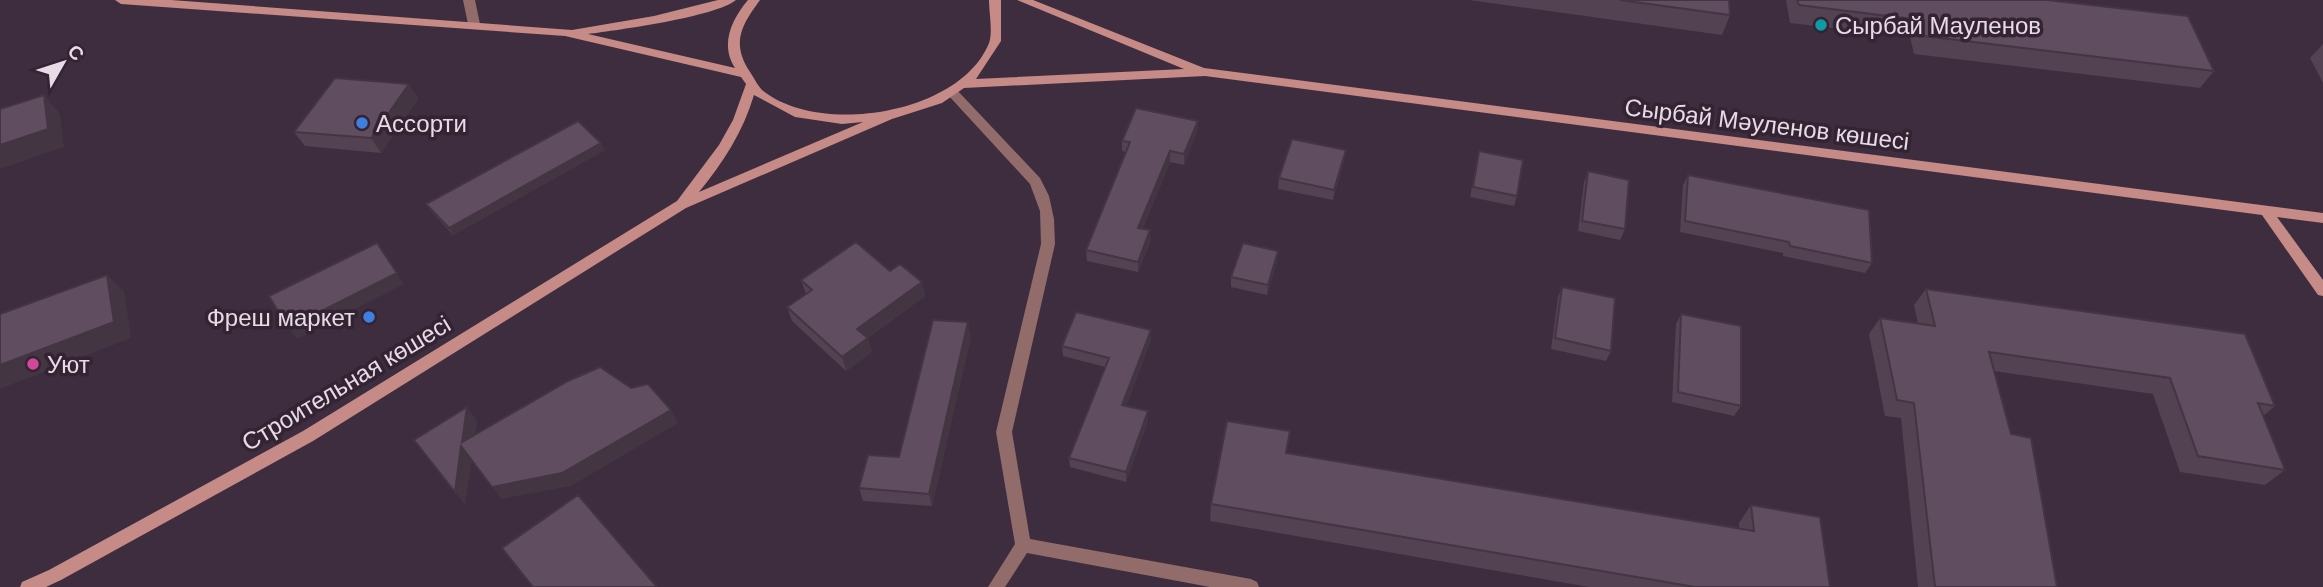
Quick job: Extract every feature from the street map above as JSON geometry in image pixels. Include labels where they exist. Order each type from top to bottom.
[{"type":"main road","points":[[121,0],[565,32],[740,73]]},
{"type":"main road","points":[[565,32],[640,25],[730,0]]},
{"type":"main road","points":[[754,0],[736,27],[733,51],[740,73],[750,87],[775,105],[808,116],[847,120],[887,117]]},
{"type":"main road","points":[[681,205],[887,117],[922,107],[952,93],[981,68],[993,51],[999,33],[1000,16],[995,0]]},
{"type":"main road","points":[[1023,0],[1205,72]]},
{"type":"main road","points":[[964,84],[1205,72]]},
{"type":"main road","name":"Сырбай Мәуленов көшесі","points":[[1205,72],[2323,218]]},
{"type":"main road","points":[[681,205],[711,170],[731,140],[750,87]]},
{"type":"main road","name":"Строительная көшесі","points":[[28,587],[56,581],[308,436],[681,205]]},
{"type":"main road","points":[[2266,211],[2323,291]]},
{"type":"street","points":[[469,0],[474,24]]},
{"type":"street","points":[[952,93],[1035,181],[1044,198],[1049,223],[1048,244],[1003,432],[1023,545],[996,587]]},
{"type":"street","points":[[1023,545],[1251,587]]},
{"type":"building","points":[[1620,0],[1729,0],[1730,15]]},
{"type":"building","points":[[1797,0],[2047,0],[2188,16],[2214,71],[1924,36],[1920,20],[1799,5]]},
{"type":"building","points":[[335,78],[409,84],[371,138],[294,132]]},
{"type":"building","points":[[44,95],[48,129],[0,145],[0,109]]},
{"type":"building","points":[[1136,108],[1198,121],[1184,154],[1170,151],[1138,228],[1150,230],[1138,262],[1086,250],[1130,142],[1122,141]]},
{"type":"building","points":[[578,121],[601,143],[449,228],[426,204]]},
{"type":"building","points":[[1292,139],[1346,150],[1334,190],[1279,178]]},
{"type":"building","points":[[1479,151],[1523,160],[1517,196],[1473,187]]},
{"type":"building","points":[[1588,171],[1629,180],[1625,229],[1582,221]]},
{"type":"building","points":[[1688,175],[1869,210],[1872,263],[1790,246],[1789,242],[1685,221]]},
{"type":"building","points":[[856,242],[890,271],[900,264],[922,282],[857,329],[868,338],[842,357],[787,307],[812,290],[801,280]]},
{"type":"building","points":[[377,243],[397,273],[288,328],[269,296]]},
{"type":"building","points":[[1243,243],[1278,251],[1268,285],[1231,277]]},
{"type":"building","points":[[107,275],[114,322],[0,365],[0,314]]},
{"type":"building","points":[[1562,287],[1615,298],[1611,351],[1555,338]]},
{"type":"building","points":[[1926,289],[2245,334],[2275,406],[2258,403],[2285,470],[2198,456],[2170,378],[1989,352],[2011,434],[2031,438],[2057,587],[1935,587],[1914,403],[1897,400],[1880,318],[1935,326]]},
{"type":"building","points":[[1076,312],[1151,330],[1122,405],[1148,411],[1126,472],[1069,458],[1109,358],[1062,346]]},
{"type":"building","points":[[1681,314],[1741,326],[1741,406],[1678,392]]},
{"type":"building","points":[[933,320],[968,322],[929,494],[859,488],[868,455],[899,457]]},
{"type":"building","points":[[600,367],[631,388],[648,384],[671,410],[562,473],[492,487],[461,446],[455,492],[414,440],[467,407],[462,442],[568,381]]},
{"type":"building","points":[[1227,421],[1290,431],[1286,453],[1754,531],[1751,505],[1820,517],[1830,587],[1695,587],[1211,504]]},
{"type":"building","points":[[578,495],[657,587],[533,587],[502,548]]},
{"type":"place","name":"Сырбай Мауленов","points":[[1821,25]]},
{"type":"place","name":"Ассорти","points":[[362,123]]},
{"type":"place","name":"Фреш маркет","points":[[369,317]]},
{"type":"place","name":"Уют","points":[[33,364]]}]
